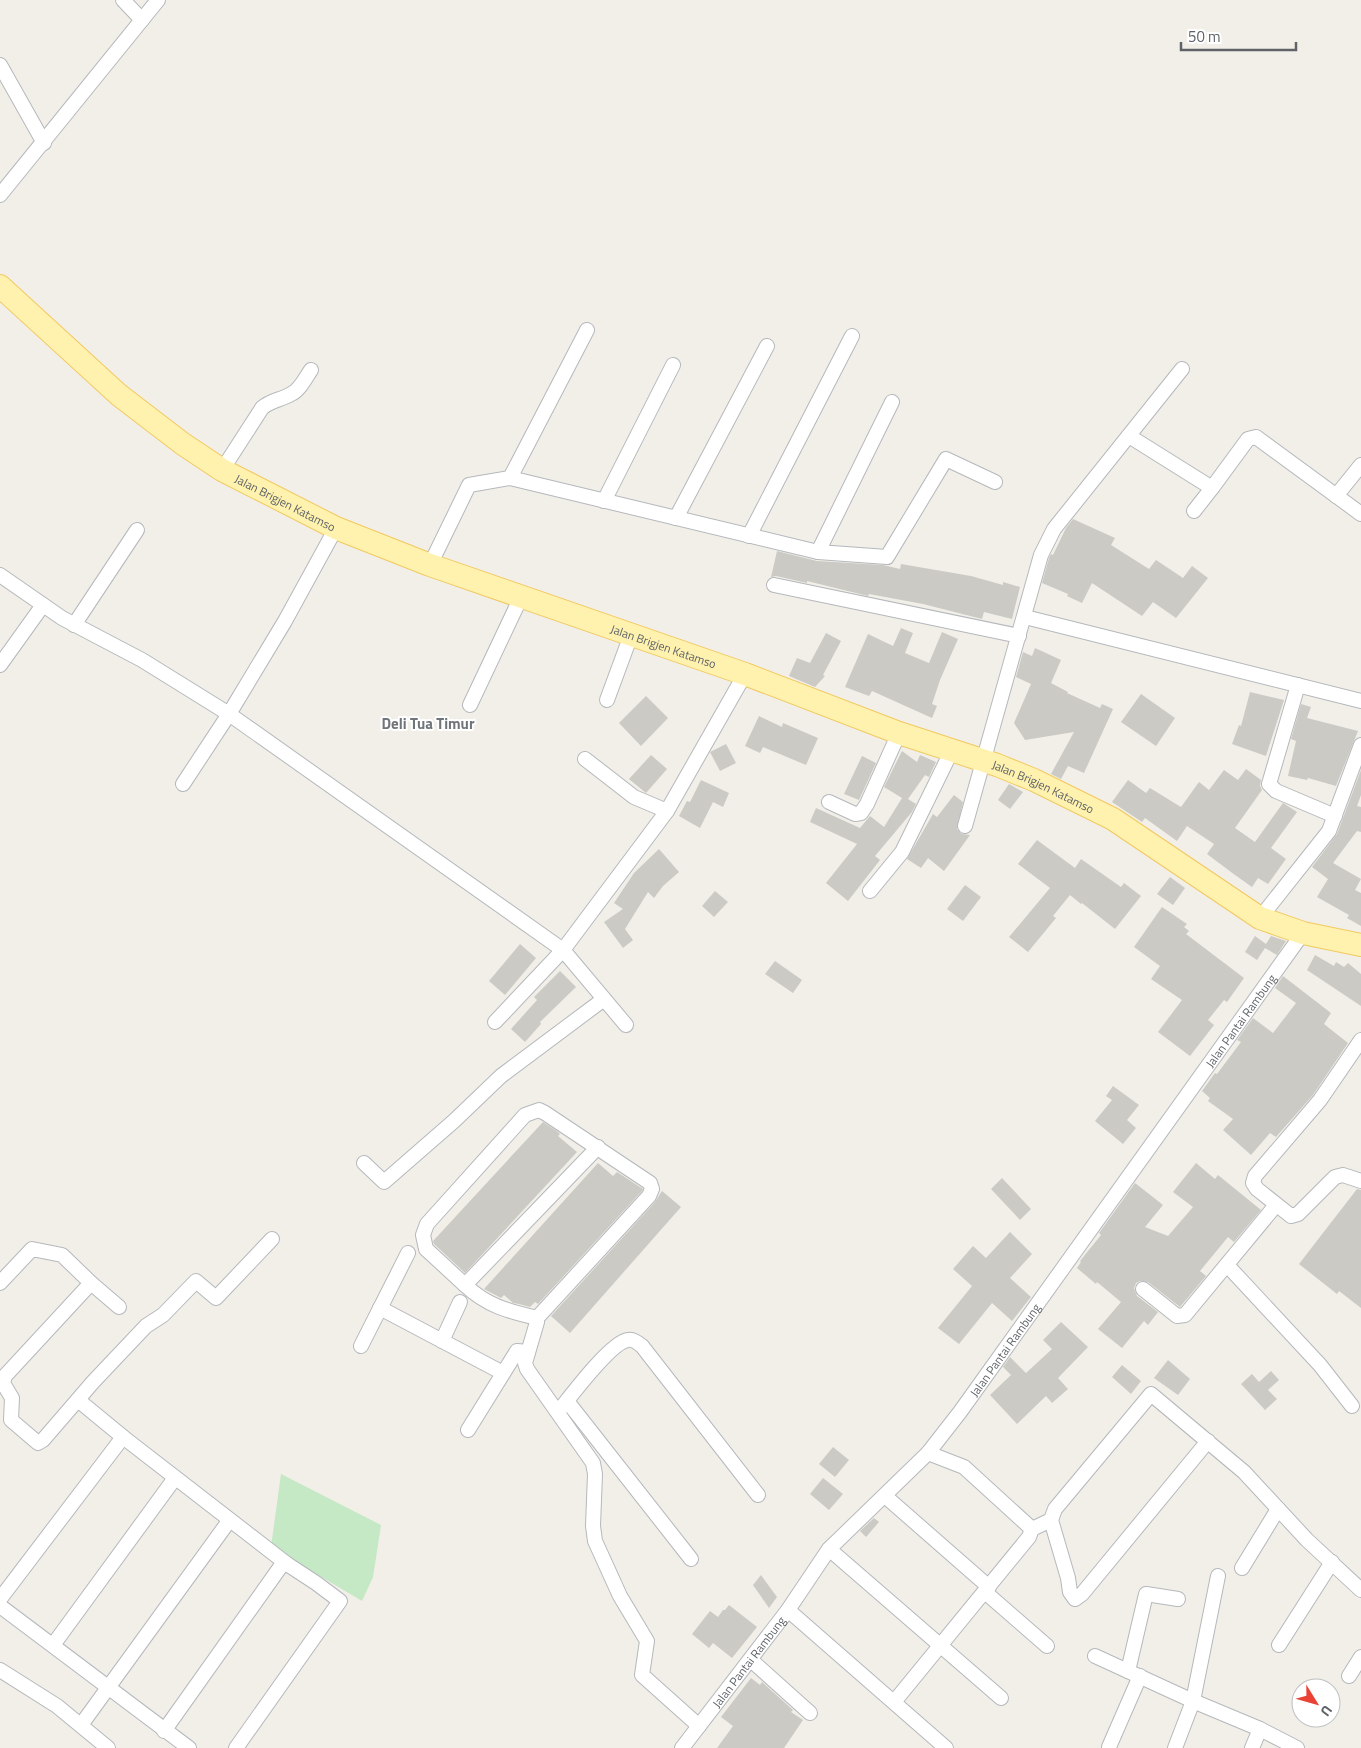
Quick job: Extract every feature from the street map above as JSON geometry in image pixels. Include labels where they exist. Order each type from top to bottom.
[{"type":"main road","name":"Jalan Brigjen Katamso","points":[[0,286],[119,395],[183,444],[222,470],[336,528],[430,565],[745,674],[900,733],[1034,780],[1113,819],[1260,918],[1303,933],[1361,945]]},
{"type":"street","points":[[123,0],[142,20]]},
{"type":"street","points":[[0,195],[158,0]]},
{"type":"street","points":[[0,65],[44,143]]},
{"type":"street","points":[[510,478],[587,330]]},
{"type":"street","points":[[749,536],[852,336]]},
{"type":"street","points":[[676,518],[767,346]]},
{"type":"street","points":[[604,501],[673,365]]},
{"type":"street","points":[[965,826],[1020,636],[1041,555],[1054,529],[1182,369]]},
{"type":"street","points":[[222,470],[262,408],[268,403],[296,391],[311,370]]},
{"type":"street","points":[[818,552],[892,402]]},
{"type":"street","points":[[1129,436],[1212,488]]},
{"type":"street","points":[[1194,511],[1248,439],[1253,436],[1260,438],[1361,514]]},
{"type":"street","points":[[430,565],[469,485],[510,478],[818,552],[887,557],[946,459],[995,482]]},
{"type":"street","points":[[1336,496],[1361,465]]},
{"type":"street","points":[[183,784],[286,621],[336,528]]},
{"type":"street","points":[[74,625],[137,530]]},
{"type":"street","points":[[0,575],[74,625],[142,660],[229,714],[563,950],[626,1025]]},
{"type":"street","points":[[774,585],[1020,636]]},
{"type":"street","points":[[470,705],[521,597]]},
{"type":"street","points":[[0,665],[43,605]]},
{"type":"street","points":[[1025,617],[1361,701]]},
{"type":"street","points":[[607,700],[631,635]]},
{"type":"street","points":[[495,1022],[563,950],[667,812],[745,674]]},
{"type":"street","points":[[1298,685],[1269,784],[1276,791],[1335,816]]},
{"type":"street","points":[[829,802],[855,814],[861,813],[900,733]]},
{"type":"street","points":[[1260,918],[1328,831],[1361,746]]},
{"type":"street","points":[[870,891],[902,852],[952,750]]},
{"type":"street","points":[[584,759],[634,797],[667,812]]},
{"type":"street","name":"Jalan Pantai Rambung","points":[[684,1747],[788,1610],[829,1549],[928,1453],[960,1412],[1303,933]]},
{"type":"street","points":[[364,1163],[384,1182],[454,1122],[502,1076],[604,1000]]},
{"type":"street","points":[[1361,1040],[1320,1100],[1255,1176],[1253,1183],[1288,1215],[1296,1216],[1335,1177],[1343,1175],[1361,1181]]},
{"type":"street","points":[[537,1320],[485,1302],[426,1249],[423,1235],[427,1224],[512,1128],[525,1115],[538,1110],[640,1174],[650,1183],[652,1189],[649,1196],[537,1320],[525,1363],[593,1463],[595,1474],[593,1526],[595,1541],[620,1596],[647,1641],[642,1675],[699,1726]]},
{"type":"street","points":[[464,1285],[598,1147]]},
{"type":"street","points":[[1143,1289],[1177,1316],[1181,1316],[1193,1306],[1276,1204]]},
{"type":"street","points":[[91,1282],[5,1376],[3,1384],[12,1398],[11,1420],[38,1443],[43,1440],[93,1382],[146,1326],[163,1314],[196,1281],[216,1298],[272,1239]]},
{"type":"street","points":[[0,1283],[32,1248],[62,1255],[118,1306]]},
{"type":"street","points":[[361,1346],[408,1253]]},
{"type":"street","points":[[1227,1265],[1320,1365],[1352,1406]]},
{"type":"street","points":[[442,1340],[460,1302]]},
{"type":"street","points":[[380,1308],[503,1373]]},
{"type":"street","points":[[558,1412],[613,1347],[628,1340],[634,1341],[642,1346],[758,1495]]},
{"type":"street","points":[[468,1430],[517,1351],[528,1352]]},
{"type":"street","points":[[1208,1441],[1082,1594],[1075,1599],[1070,1592],[1068,1578],[1051,1520],[1055,1509],[1151,1394],[1208,1441],[1244,1472],[1307,1540],[1361,1590]]},
{"type":"street","points":[[78,1400],[229,1520],[340,1601],[236,1748]]},
{"type":"street","points":[[567,1401],[691,1559]]},
{"type":"street","points":[[0,1599],[123,1437]]},
{"type":"street","points":[[928,1453],[964,1467],[1032,1529]]},
{"type":"street","points":[[53,1645],[175,1478]]},
{"type":"street","points":[[885,1496],[1047,1646]]},
{"type":"street","points":[[1242,1568],[1278,1509]]},
{"type":"street","points":[[81,1726],[229,1520]]},
{"type":"street","points":[[894,1702],[1029,1537],[1032,1529],[1051,1520]]},
{"type":"street","points":[[829,1549],[1001,1698]]},
{"type":"street","points":[[1279,1645],[1332,1562]]},
{"type":"street","points":[[164,1731],[281,1566],[287,1564]]},
{"type":"street","points":[[1176,1748],[1193,1701],[1218,1576]]},
{"type":"street","points":[[1109,1747],[1134,1674],[1146,1594],[1178,1599]]},
{"type":"street","points":[[0,1606],[189,1748]]},
{"type":"street","points":[[788,1610],[946,1748]]},
{"type":"street","points":[[1095,1656],[1193,1701],[1260,1729],[1297,1748]]},
{"type":"street","points":[[1349,1676],[1361,1657]]},
{"type":"street","points":[[751,1660],[810,1713]]},
{"type":"street","points":[[0,1670],[57,1706],[108,1748]]},
{"type":"street","points":[[1252,1748],[1260,1729]]},
{"type":"green space","points":[[281,1474],[381,1525],[373,1577],[362,1601],[271,1547]]},
{"type":"building","points":[[1073,519],[1115,538],[1111,545],[1149,569],[1156,560],[1183,578],[1192,566],[1208,578],[1176,618],[1153,602],[1142,616],[1092,583],[1082,603],[1067,596],[1068,594],[1042,583],[1049,558],[1051,554],[1053,555],[1066,528]]},
{"type":"building","points":[[777,551],[817,561],[883,565],[900,569],[901,564],[971,576],[1003,585],[1003,582],[1020,587],[1012,619],[984,612],[982,619],[923,604],[869,594],[868,596],[807,581],[807,583],[776,576],[771,577]]},
{"type":"building","points":[[901,628],[913,633],[905,653],[929,663],[942,632],[958,639],[932,704],[937,706],[932,718],[872,691],[869,696],[845,687],[868,634],[893,646]]},
{"type":"building","points":[[826,633],[841,641],[823,675],[825,676],[815,687],[789,676],[797,658],[810,663]]},
{"type":"building","points":[[1035,648],[1061,660],[1051,683],[1067,693],[1100,708],[1102,704],[1113,709],[1084,773],[1068,766],[1061,779],[1051,774],[1074,732],[1025,740],[1014,723],[1031,684],[1016,677],[1023,652],[1032,656]]},
{"type":"building","points":[[1250,692],[1284,700],[1266,756],[1232,744],[1239,725],[1241,726]]},
{"type":"building","points":[[1141,694],[1175,718],[1156,746],[1121,722]]},
{"type":"building","points":[[646,696],[668,718],[641,746],[619,723]]},
{"type":"building","points":[[1301,704],[1311,707],[1307,718],[1358,731],[1336,786],[1308,778],[1307,780],[1288,776],[1296,741],[1291,739]]},
{"type":"building","points":[[759,716],[782,727],[783,723],[818,738],[806,765],[763,747],[760,753],[745,746]]},
{"type":"building","points":[[726,744],[736,763],[720,771],[710,752]]},
{"type":"building","points":[[902,751],[917,762],[920,755],[936,762],[929,777],[925,775],[908,799],[916,804],[912,812],[875,856],[880,860],[848,901],[826,883],[857,844],[810,822],[816,808],[860,828],[870,816],[884,827],[902,798],[884,787]]},
{"type":"building","points":[[651,755],[667,769],[646,793],[629,779]]},
{"type":"building","points":[[862,756],[876,763],[859,800],[844,794]]},
{"type":"building","points":[[1246,769],[1261,780],[1260,786],[1262,790],[1235,828],[1255,842],[1283,803],[1297,812],[1271,848],[1286,859],[1268,884],[1258,878],[1252,887],[1235,875],[1207,854],[1214,844],[1187,826],[1177,841],[1145,818],[1142,822],[1112,802],[1128,780],[1146,793],[1150,788],[1181,807],[1199,782],[1209,790],[1224,770],[1238,780]]},
{"type":"building","points":[[1361,770],[1361,795],[1357,806],[1361,807],[1361,832],[1357,831],[1333,863],[1361,879],[1355,890],[1361,893],[1361,926],[1347,918],[1349,915],[1317,897],[1328,879],[1312,867],[1337,834]]},
{"type":"building","points":[[701,780],[729,793],[723,807],[713,802],[700,828],[679,816],[687,801],[690,802]]},
{"type":"building","points":[[1009,784],[1023,792],[1010,809],[998,800]]},
{"type":"building","points":[[954,795],[963,802],[957,829],[962,834],[970,835],[944,871],[928,858],[921,868],[907,859],[933,814],[937,817]]},
{"type":"building","points":[[1037,840],[1075,868],[1081,859],[1121,887],[1124,883],[1141,896],[1115,929],[1070,895],[1053,916],[1056,918],[1028,952],[1009,937],[1050,888],[1018,864]]},
{"type":"building","points":[[659,849],[679,872],[663,886],[654,898],[648,892],[625,929],[633,940],[623,948],[604,922],[623,909],[614,903],[634,873]]},
{"type":"building","points":[[1170,877],[1185,888],[1173,905],[1157,894]]},
{"type":"building","points":[[965,885],[981,897],[963,921],[947,909]]},
{"type":"building","points":[[715,891],[728,902],[714,917],[702,906]]},
{"type":"building","points":[[1162,907],[1187,924],[1184,927],[1189,931],[1186,934],[1244,978],[1227,1002],[1224,1000],[1208,1020],[1214,1025],[1190,1056],[1158,1032],[1182,1000],[1151,979],[1160,966],[1134,947]]},
{"type":"building","points":[[1255,936],[1266,944],[1271,936],[1286,941],[1277,955],[1265,948],[1257,960],[1245,952]]},
{"type":"building","points":[[520,944],[536,958],[505,995],[489,981]]},
{"type":"building","points":[[1315,955],[1334,966],[1336,962],[1344,967],[1348,963],[1361,974],[1361,1006],[1307,970]]},
{"type":"building","points":[[775,961],[802,980],[793,993],[765,974]]},
{"type":"building","points":[[560,971],[576,987],[540,1022],[541,1024],[525,1042],[511,1029],[537,1000],[534,997]]},
{"type":"building","points":[[1283,976],[1331,1013],[1324,1024],[1348,1043],[1313,1095],[1276,1137],[1270,1133],[1251,1155],[1223,1130],[1233,1119],[1208,1101],[1210,1098],[1202,1091],[1241,1042],[1237,1040],[1253,1018],[1273,1033],[1296,1003],[1275,988]]},
{"type":"building","points":[[1113,1086],[1139,1105],[1127,1120],[1136,1128],[1123,1144],[1095,1121],[1112,1100],[1106,1096]]},
{"type":"building","points":[[543,1122],[557,1131],[560,1134],[558,1136],[577,1152],[465,1273],[433,1241]]},
{"type":"building","points":[[598,1163],[613,1176],[617,1172],[643,1189],[642,1191],[538,1304],[535,1302],[530,1307],[513,1303],[504,1295],[501,1298],[484,1289]]},
{"type":"building","points":[[1196,1163],[1215,1179],[1218,1175],[1261,1210],[1234,1242],[1228,1237],[1200,1271],[1206,1276],[1180,1307],[1148,1282],[1140,1281],[1136,1283],[1134,1288],[1137,1296],[1158,1312],[1148,1325],[1144,1321],[1122,1348],[1098,1329],[1121,1302],[1077,1268],[1080,1261],[1101,1235],[1099,1233],[1135,1183],[1163,1205],[1145,1227],[1168,1236],[1193,1207],[1173,1192]]},
{"type":"building","points":[[1002,1178],[1031,1209],[1020,1220],[991,1189]]},
{"type":"building","points":[[1357,1189],[1361,1190],[1361,1308],[1339,1291],[1337,1294],[1299,1264]]},
{"type":"building","points":[[662,1191],[681,1207],[570,1333],[551,1316],[655,1202]]},
{"type":"building","points":[[1010,1232],[1032,1254],[1010,1278],[1031,1297],[1012,1321],[992,1303],[959,1344],[938,1328],[972,1286],[953,1269],[973,1246],[986,1258]]},
{"type":"building","points":[[1061,1322],[1088,1347],[1058,1378],[1068,1389],[1052,1403],[1046,1396],[1017,1424],[990,1395],[1011,1375],[1003,1367],[1010,1357],[1026,1373],[1052,1349],[1043,1340]]},
{"type":"building","points":[[1168,1360],[1190,1379],[1178,1395],[1154,1378]]},
{"type":"building","points":[[1122,1365],[1141,1381],[1131,1394],[1112,1377]]},
{"type":"building","points":[[1271,1371],[1279,1380],[1268,1390],[1277,1399],[1265,1410],[1241,1384],[1252,1374],[1259,1382]]},
{"type":"building","points":[[833,1447],[849,1460],[835,1477],[819,1464]]},
{"type":"building","points":[[823,1478],[843,1494],[829,1510],[810,1494]]},
{"type":"building","points":[[874,1518],[879,1522],[866,1537],[860,1531]]},
{"type":"building","points":[[761,1575],[777,1597],[769,1608],[753,1585]]},
{"type":"building","points":[[729,1605],[757,1627],[732,1658],[713,1643],[709,1648],[692,1634],[710,1611],[718,1617]]},
{"type":"building","points":[[751,1678],[760,1685],[762,1682],[793,1710],[791,1712],[803,1720],[784,1748],[717,1748],[733,1726],[721,1717]]},
{"type":"district","name":"Deli Tua Timur","points":[[428,723]]}]
